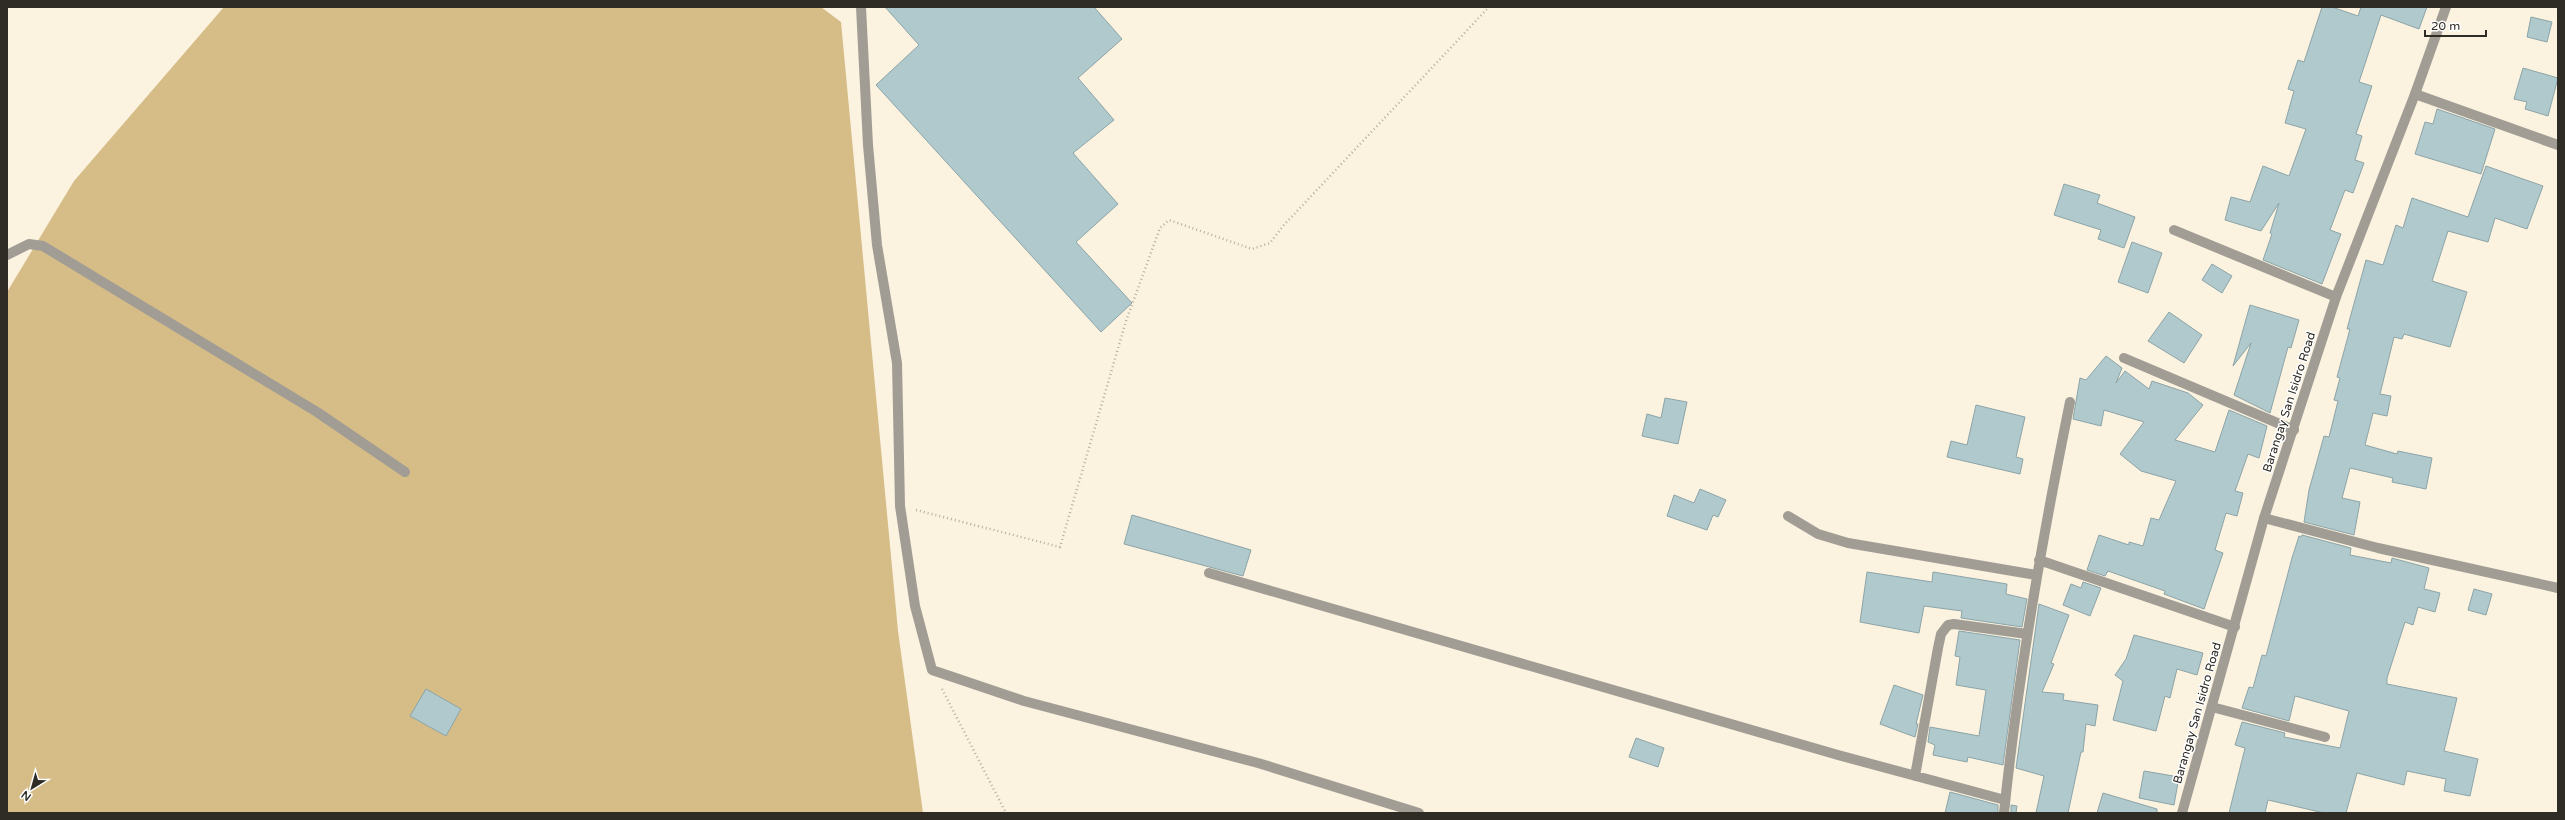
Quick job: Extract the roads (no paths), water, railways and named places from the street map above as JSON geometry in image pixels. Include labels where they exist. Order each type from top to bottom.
[{"type":"street","points":[[861,7],[868,145],[877,245],[897,363],[900,506],[915,606],[932,670],[1024,701],[1258,763],[1419,813]]},
{"type":"street","name":"Barangay San Isidro Road","points":[[2182,813],[2235,627],[2264,518],[2336,298],[2415,94],[2446,7]]},
{"type":"street","points":[[2415,94],[2558,145]]},
{"type":"street","points":[[2174,230],[2336,298]]},
{"type":"street","points":[[7,255],[30,244],[43,246],[317,412],[405,472]]},
{"type":"street","points":[[2124,358],[2294,430]]},
{"type":"street","points":[[2004,813],[2036,575],[2070,402]]},
{"type":"street","points":[[1788,516],[1818,534],[1848,543],[2036,575]]},
{"type":"street","points":[[2264,518],[2378,548],[2558,588]]},
{"type":"street","points":[[2039,560],[2235,627]]},
{"type":"street","points":[[1209,573],[1915,776],[2005,800]]},
{"type":"street","points":[[1915,776],[1938,648],[1943,630],[1954,624],[2027,634]]},
{"type":"street","points":[[2212,707],[2325,737]]}]
